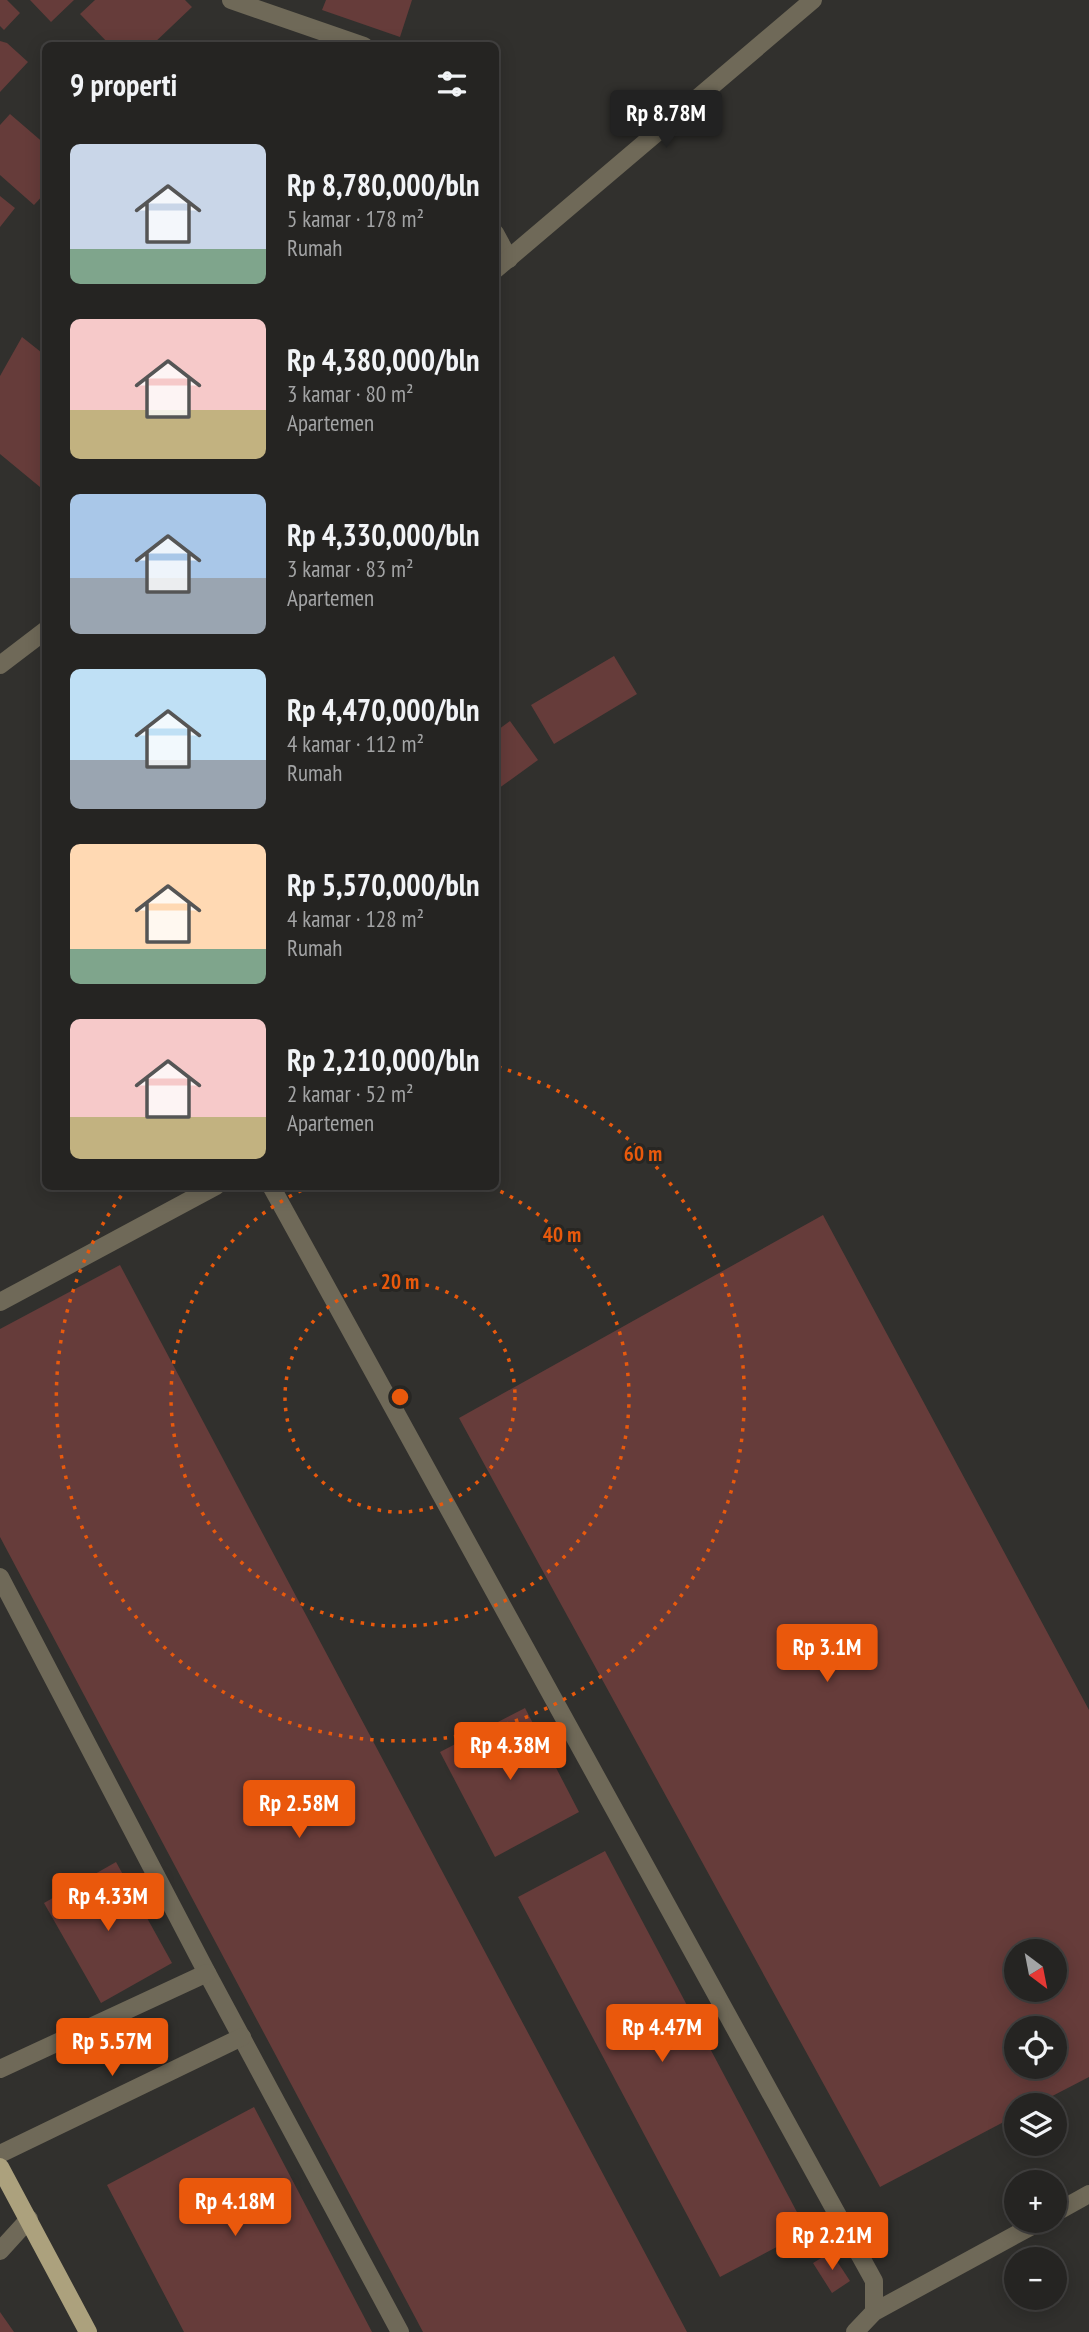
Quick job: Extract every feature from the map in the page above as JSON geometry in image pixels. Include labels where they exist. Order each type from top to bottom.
[{"type":"main road","points":[[0,2167],[88,2332]]},
{"type":"street","points":[[231,0],[352,42]]},
{"type":"street","points":[[502,264],[813,0]]},
{"type":"street","points":[[0,665],[42,633]]},
{"type":"street","points":[[0,1302],[209,1190]]},
{"type":"street","points":[[273,1190],[874,2281],[874,2312]]},
{"type":"street","points":[[0,1577],[207,1973],[400,2332]]},
{"type":"street","points":[[0,2069],[207,1973]]},
{"type":"street","points":[[0,2154],[242,2037]]},
{"type":"street","points":[[1067,2206],[1089,2194]]},
{"type":"street","points":[[0,2251],[29,2219]]},
{"type":"street","points":[[855,2332],[874,2312],[1019,2233]]},
{"type":"building","points":[[0,0],[7,0],[20,13],[4,30],[0,26]]},
{"type":"building","points":[[30,0],[74,0],[51,22]]},
{"type":"building","points":[[95,0],[185,0],[192,7],[155,42],[107,42],[80,14]]},
{"type":"building","points":[[326,0],[412,0],[400,37],[322,10]]},
{"type":"building","points":[[0,41],[7,43],[28,62],[0,92]]},
{"type":"building","points":[[10,114],[42,142],[42,196],[34,205],[0,175],[0,125]]},
{"type":"building","points":[[0,196],[15,208],[0,227]]},
{"type":"building","points":[[22,337],[42,353],[42,489],[0,454],[0,376]]},
{"type":"building","points":[[614,656],[637,694],[554,744],[531,705]]},
{"type":"building","points":[[510,721],[538,760],[499,788],[499,729]]},
{"type":"building","points":[[823,1215],[1089,1710],[1089,2077],[1058,2093],[1004,2093],[1004,2122],[880,2187],[459,1418]]},
{"type":"building","points":[[120,1265],[687,2332],[423,2332],[0,1537],[0,1329]]},
{"type":"building","points":[[525,1708],[579,1812],[495,1857],[440,1752]]},
{"type":"building","points":[[605,1851],[807,2231],[720,2277],[518,1897]]},
{"type":"building","points":[[116,1862],[172,1963],[101,2003],[44,1903]]},
{"type":"building","points":[[254,2107],[372,2332],[184,2332],[107,2185]]},
{"type":"building","points":[[831,2252],[850,2281],[832,2293],[813,2263]]},
{"type":"building","points":[[0,2312],[14,2332],[0,2332]]}]
